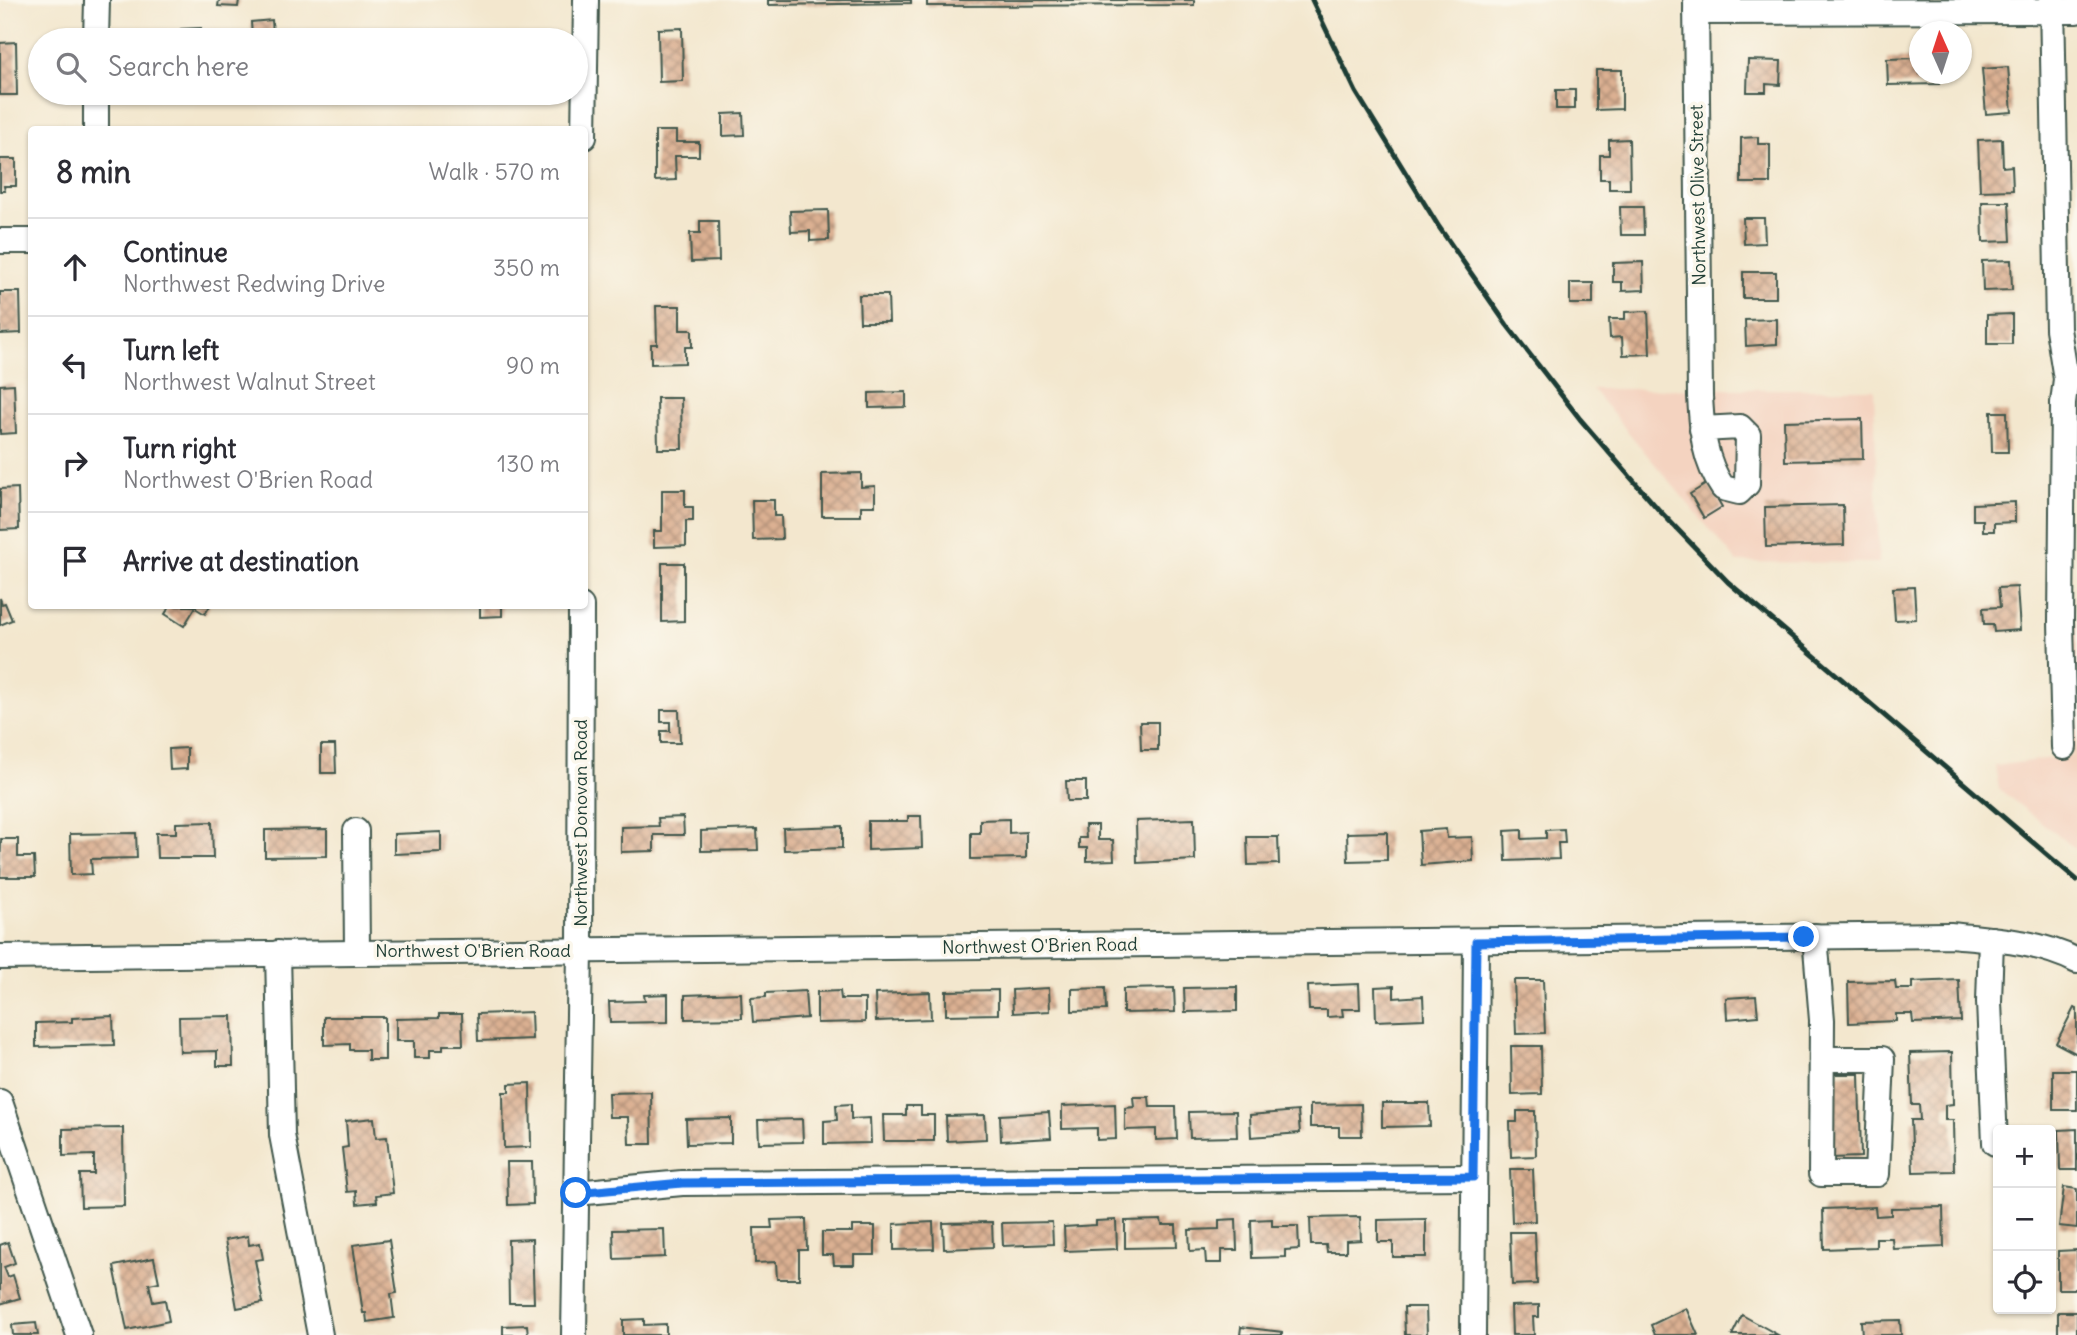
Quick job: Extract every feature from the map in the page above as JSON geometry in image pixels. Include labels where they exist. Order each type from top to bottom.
[{"type":"street","points":[[96,28],[97,0]]},
{"type":"street","points":[[586,0],[586,28]]},
{"type":"street","points":[[1696,6],[2061,8],[2058,329],[2071,379],[2063,403],[2061,609],[2070,723],[2064,747]]},
{"type":"street","name":"Northwest Olive Street","points":[[1696,6],[1702,429]]},
{"type":"street","points":[[96,105],[96,126]]},
{"type":"street","points":[[584,105],[584,126]]},
{"type":"street","points":[[0,241],[28,241]]},
{"type":"street","name":"Northwest Donovan Road","points":[[574,1335],[580,950],[581,609]]},
{"type":"street","points":[[356,831],[357,952]]},
{"type":"street","name":"Northwest O'Brien Road","points":[[0,957],[1950,935],[2023,944],[2067,955],[2077,961]]},
{"type":"street","points":[[1815,936],[1822,1020],[1821,1174],[1877,1174],[1882,1059],[1822,1059]]},
{"type":"street","points":[[1991,939],[1989,1003],[1993,1125]]},
{"type":"street","points":[[1473,1335],[1476,942]]},
{"type":"street","points":[[278,953],[282,1135],[320,1335]]},
{"type":"street","points":[[0,1102],[79,1335]]},
{"type":"street","points":[[576,1193],[682,1183],[1473,1177]]},
{"type":"shaded area","points":[[1592,389],[1874,389],[1879,563],[1737,562]]},
{"type":"shaded area","points":[[2069,623],[2077,623],[2077,850],[1999,789],[1995,766],[2072,755]]},
{"type":"building","points":[[219,0],[239,0],[238,7],[218,6]]},
{"type":"building","points":[[768,0],[911,0],[911,3],[768,5]]},
{"type":"building","points":[[927,0],[1194,0],[1194,5],[927,6]]},
{"type":"building","points":[[272,20],[273,28],[251,28],[251,22]]},
{"type":"building","points":[[682,28],[683,81],[659,82],[658,29]]},
{"type":"building","points":[[16,42],[17,95],[0,95],[0,43]]},
{"type":"building","points":[[1909,58],[1909,84],[1939,84],[1888,85],[1887,59]]},
{"type":"building","points":[[1748,60],[1781,61],[1780,85],[1766,84],[1766,92],[1747,92]]},
{"type":"building","points":[[2008,67],[2012,112],[1986,114],[1982,69]]},
{"type":"building","points":[[1596,70],[1622,70],[1622,109],[1596,110]]},
{"type":"building","points":[[1556,90],[1575,90],[1575,109],[1556,109]]},
{"type":"building","points":[[743,113],[744,135],[723,136],[723,114]]},
{"type":"building","points":[[655,131],[676,131],[676,142],[699,142],[699,156],[675,156],[676,180],[655,181]]},
{"type":"building","points":[[1758,137],[1758,144],[1770,144],[1770,183],[1741,183],[1741,138]]},
{"type":"building","points":[[1629,139],[1630,189],[1609,189],[1609,179],[1600,179],[1600,155],[1609,155],[1609,140]]},
{"type":"building","points":[[2002,139],[2003,167],[2012,166],[2013,190],[1980,191],[1978,140]]},
{"type":"building","points":[[0,159],[16,159],[16,186],[4,186],[5,191],[0,191]]},
{"type":"building","points":[[1982,202],[2009,202],[2011,241],[1983,242]]},
{"type":"building","points":[[1620,207],[1643,207],[1644,235],[1621,235]]},
{"type":"building","points":[[828,210],[829,240],[810,241],[810,231],[791,232],[790,211]]},
{"type":"building","points":[[1743,218],[1764,218],[1765,243],[1744,244]]},
{"type":"building","points":[[700,221],[718,221],[719,261],[691,262],[690,233],[700,233]]},
{"type":"building","points":[[2011,260],[2012,290],[1983,291],[1982,261]]},
{"type":"building","points":[[1643,262],[1644,290],[1622,291],[1622,282],[1613,282],[1613,263]]},
{"type":"building","points":[[1743,272],[1776,272],[1776,298],[1743,298]]},
{"type":"building","points":[[1570,283],[1593,283],[1593,304],[1570,304]]},
{"type":"building","points":[[0,292],[20,292],[21,333],[0,334]]},
{"type":"building","points":[[859,295],[888,295],[889,322],[860,322]]},
{"type":"building","points":[[656,306],[680,306],[680,330],[692,330],[692,347],[685,347],[685,363],[651,364],[651,344],[657,344]]},
{"type":"building","points":[[1648,311],[1650,354],[1623,355],[1622,337],[1610,338],[1609,319],[1625,319],[1625,312]]},
{"type":"building","points":[[2012,314],[2012,344],[1987,344],[1987,315]]},
{"type":"building","points":[[1777,319],[1777,344],[1746,346],[1745,320]]},
{"type":"building","points":[[14,384],[16,433],[0,434],[0,385]]},
{"type":"building","points":[[906,392],[906,407],[869,408],[869,393]]},
{"type":"building","points":[[657,398],[681,398],[682,449],[658,449]]},
{"type":"building","points":[[1991,412],[2007,412],[2008,452],[1992,452]]},
{"type":"building","points":[[1862,419],[1863,459],[1785,461],[1784,421]]},
{"type":"building","points":[[861,473],[861,487],[875,486],[875,506],[861,506],[861,516],[822,516],[822,474]]},
{"type":"building","points":[[1708,483],[1722,507],[1704,518],[1690,494]]},
{"type":"building","points":[[18,488],[19,529],[0,530],[0,489]]},
{"type":"building","points":[[662,490],[685,490],[685,507],[693,507],[693,521],[686,521],[686,546],[654,547],[654,531],[662,531]]},
{"type":"building","points":[[752,500],[774,500],[774,516],[781,516],[782,539],[753,540]]},
{"type":"building","points":[[2015,502],[2015,522],[1994,523],[1994,531],[1983,531],[1983,520],[1973,520],[1973,504]]},
{"type":"building","points":[[1843,505],[1844,545],[1766,547],[1765,507]]},
{"type":"building","points":[[662,563],[684,563],[684,621],[662,622]]},
{"type":"building","points":[[1914,587],[1916,619],[1895,620],[1893,588]]},
{"type":"building","points":[[2017,587],[2020,630],[1994,632],[1993,624],[1984,624],[1983,608],[2000,607],[1998,588]]},
{"type":"building","points":[[0,598],[12,620],[0,625]]},
{"type":"building","points":[[168,609],[194,609],[184,626],[165,614]]},
{"type":"building","points":[[480,609],[502,609],[502,616],[480,617]]},
{"type":"building","points":[[661,710],[679,710],[680,743],[661,743],[661,731],[670,731],[670,722],[661,722]]},
{"type":"building","points":[[1140,722],[1158,722],[1158,750],[1141,750]]},
{"type":"building","points":[[321,745],[335,745],[336,773],[321,773]]},
{"type":"building","points":[[187,748],[187,769],[170,770],[169,749]]},
{"type":"building","points":[[1066,781],[1086,781],[1086,801],[1067,801]]},
{"type":"building","points":[[908,816],[921,816],[922,848],[868,850],[868,821],[908,821]]},
{"type":"building","points":[[683,817],[684,835],[654,835],[654,851],[621,852],[621,827],[659,826],[658,818]]},
{"type":"building","points":[[1009,819],[1009,833],[1026,832],[1026,858],[971,859],[971,833],[980,833],[980,820]]},
{"type":"building","points":[[1194,819],[1195,860],[1137,863],[1136,821]]},
{"type":"building","points":[[212,822],[213,858],[157,858],[156,833],[176,833],[176,823]]},
{"type":"building","points":[[1085,825],[1098,825],[1098,840],[1113,840],[1114,860],[1087,861],[1087,848],[1079,848],[1079,838],[1086,838]]},
{"type":"building","points":[[842,826],[842,848],[784,850],[783,828]]},
{"type":"building","points":[[327,829],[327,856],[265,857],[265,830]]},
{"type":"building","points":[[757,829],[758,850],[701,851],[701,831]]},
{"type":"building","points":[[1446,829],[1447,838],[1472,837],[1473,861],[1421,865],[1419,831]]},
{"type":"building","points":[[1564,829],[1565,843],[1558,843],[1559,859],[1506,861],[1505,831],[1522,830],[1522,839],[1546,838],[1546,830]]},
{"type":"building","points":[[441,832],[441,852],[394,854],[394,834]]},
{"type":"building","points":[[1387,832],[1387,860],[1348,861],[1347,833]]},
{"type":"building","points":[[136,833],[137,858],[91,859],[92,874],[71,875],[70,834]]},
{"type":"building","points":[[1247,837],[1278,837],[1279,864],[1248,865]]},
{"type":"building","points":[[1,839],[18,839],[18,857],[34,857],[35,877],[0,877]]},
{"type":"building","points":[[1514,980],[1543,980],[1545,1033],[1516,1034]]},
{"type":"building","points":[[1959,980],[1961,1021],[1913,1023],[1912,1014],[1896,1014],[1896,1021],[1849,1023],[1848,982],[1895,981],[1896,989],[1912,989],[1912,982]]},
{"type":"building","points":[[1359,984],[1360,1009],[1342,1009],[1343,1016],[1327,1017],[1327,1010],[1309,1010],[1308,986]]},
{"type":"building","points":[[1394,986],[1394,998],[1423,996],[1424,1019],[1376,1021],[1375,987]]},
{"type":"building","points":[[1237,987],[1237,1011],[1185,1012],[1184,988]]},
{"type":"building","points":[[1049,988],[1050,1011],[1013,1013],[1012,990]]},
{"type":"building","points":[[1105,988],[1106,1010],[1072,1011],[1072,989]]},
{"type":"building","points":[[1174,988],[1175,1012],[1123,1013],[1123,989]]},
{"type":"building","points":[[998,990],[998,1014],[946,1015],[946,991]]},
{"type":"building","points":[[805,991],[807,1018],[753,1022],[751,998],[766,997],[766,993]]},
{"type":"building","points":[[840,991],[841,999],[865,999],[865,1022],[817,1023],[817,992]]},
{"type":"building","points":[[930,992],[931,1019],[876,1021],[875,994]]},
{"type":"building","points":[[741,993],[742,1018],[685,1019],[685,995]]},
{"type":"building","points":[[668,994],[668,1022],[610,1023],[609,1002],[645,1001],[644,995]]},
{"type":"building","points":[[1756,996],[1758,1016],[1727,1019],[1726,998]]},
{"type":"building","points":[[2074,1008],[2077,1009],[2077,1054],[2056,1043]]},
{"type":"building","points":[[531,1012],[532,1039],[478,1041],[477,1014]]},
{"type":"building","points":[[439,1014],[462,1014],[463,1045],[443,1045],[443,1050],[430,1050],[430,1058],[414,1058],[414,1041],[396,1041],[396,1019],[439,1018]]},
{"type":"building","points":[[113,1016],[114,1045],[36,1047],[36,1023],[72,1022],[72,1018]]},
{"type":"building","points":[[232,1016],[233,1066],[217,1066],[217,1051],[180,1052],[179,1017]]},
{"type":"building","points":[[324,1017],[385,1017],[385,1060],[368,1060],[368,1050],[350,1050],[350,1044],[324,1045]]},
{"type":"building","points":[[1511,1046],[1541,1046],[1542,1094],[1512,1095]]},
{"type":"building","points":[[1952,1052],[1953,1104],[1945,1105],[1945,1120],[1953,1120],[1954,1171],[1913,1172],[1911,1120],[1920,1120],[1919,1105],[1912,1105],[1910,1053]]},
{"type":"building","points":[[2053,1070],[2077,1070],[2077,1110],[2053,1110]]},
{"type":"building","points":[[1827,1074],[1859,1074],[1861,1157],[1829,1158]]},
{"type":"building","points":[[530,1083],[531,1147],[504,1148],[503,1092],[509,1092],[509,1084]]},
{"type":"building","points":[[651,1092],[652,1144],[629,1144],[628,1117],[609,1117],[608,1093]]},
{"type":"building","points":[[1133,1097],[1149,1097],[1150,1107],[1176,1107],[1177,1139],[1156,1140],[1156,1129],[1125,1130],[1125,1108],[1134,1107]]},
{"type":"building","points":[[1382,1103],[1429,1103],[1430,1126],[1382,1127]]},
{"type":"building","points":[[851,1104],[851,1119],[870,1118],[871,1143],[824,1144],[824,1121],[837,1120],[836,1105]]},
{"type":"building","points":[[1115,1104],[1116,1139],[1097,1140],[1097,1128],[1062,1129],[1062,1106]]},
{"type":"building","points":[[1361,1104],[1362,1136],[1339,1136],[1339,1127],[1310,1127],[1310,1105]]},
{"type":"building","points":[[906,1106],[921,1106],[921,1115],[934,1115],[934,1141],[884,1141],[883,1115],[906,1115]]},
{"type":"building","points":[[1236,1111],[1237,1137],[1190,1138],[1189,1112]]},
{"type":"building","points":[[1298,1111],[1300,1133],[1251,1137],[1250,1115]]},
{"type":"building","points":[[1517,1111],[1535,1111],[1536,1156],[1511,1157],[1510,1122],[1517,1122]]},
{"type":"building","points":[[1049,1112],[1051,1138],[1001,1141],[1000,1115]]},
{"type":"building","points":[[985,1115],[986,1139],[947,1141],[946,1116]]},
{"type":"building","points":[[374,1118],[376,1138],[387,1137],[393,1193],[376,1195],[377,1202],[357,1204],[356,1191],[347,1192],[342,1148],[348,1147],[346,1121]]},
{"type":"building","points":[[731,1118],[731,1143],[687,1144],[686,1119]]},
{"type":"building","points":[[802,1119],[803,1142],[759,1143],[758,1120]]},
{"type":"building","points":[[123,1128],[124,1206],[81,1207],[80,1174],[94,1174],[94,1155],[63,1156],[63,1129]]},
{"type":"building","points":[[2077,1129],[2077,1170],[2060,1170],[2059,1130]]},
{"type":"building","points":[[507,1162],[532,1162],[533,1204],[508,1205]]},
{"type":"building","points":[[1510,1169],[1533,1169],[1535,1221],[1512,1222]]},
{"type":"building","points":[[2064,1187],[2077,1189],[2077,1228],[2059,1226]]},
{"type":"building","points":[[1875,1207],[1876,1216],[1891,1215],[1891,1208],[1943,1207],[1944,1247],[1893,1249],[1892,1238],[1876,1238],[1876,1247],[1824,1249],[1823,1209]]},
{"type":"building","points":[[1360,1217],[1361,1240],[1346,1241],[1346,1252],[1327,1252],[1326,1245],[1311,1245],[1310,1218]]},
{"type":"building","points":[[806,1219],[807,1250],[799,1250],[799,1279],[777,1279],[776,1262],[755,1263],[754,1228],[772,1228],[771,1220]]},
{"type":"building","points":[[1236,1219],[1237,1250],[1222,1250],[1222,1263],[1206,1263],[1205,1250],[1190,1251],[1189,1230],[1219,1229],[1219,1220]]},
{"type":"building","points":[[1272,1219],[1272,1226],[1298,1226],[1299,1249],[1285,1250],[1285,1257],[1252,1258],[1251,1220]]},
{"type":"building","points":[[1426,1219],[1426,1257],[1393,1257],[1393,1242],[1378,1242],[1378,1220]]},
{"type":"building","points":[[1116,1220],[1117,1249],[1065,1251],[1064,1227],[1096,1225],[1096,1221]]},
{"type":"building","points":[[1161,1220],[1162,1225],[1176,1225],[1177,1247],[1125,1248],[1125,1221]]},
{"type":"building","points":[[933,1222],[934,1249],[894,1250],[894,1224]]},
{"type":"building","points":[[992,1222],[993,1247],[944,1249],[943,1223]]},
{"type":"building","points":[[1052,1222],[1053,1244],[1003,1246],[1002,1223]]},
{"type":"building","points":[[852,1226],[875,1226],[875,1255],[854,1255],[854,1265],[834,1265],[833,1255],[822,1255],[822,1232],[852,1232]]},
{"type":"building","points":[[664,1229],[665,1257],[614,1259],[613,1230]]},
{"type":"building","points":[[1510,1232],[1535,1232],[1537,1284],[1512,1285]]},
{"type":"building","points":[[248,1236],[249,1245],[260,1243],[263,1259],[255,1260],[263,1303],[237,1308],[225,1240]]},
{"type":"building","points":[[532,1239],[534,1303],[509,1303],[508,1240]]},
{"type":"building","points":[[389,1240],[397,1293],[391,1294],[394,1318],[367,1322],[366,1313],[363,1313],[353,1245]]},
{"type":"building","points":[[8,1242],[15,1263],[4,1267],[8,1277],[13,1275],[20,1298],[0,1304],[0,1245]]},
{"type":"building","points":[[2077,1250],[2077,1289],[2058,1289],[2058,1251]]},
{"type":"building","points":[[154,1258],[159,1282],[149,1284],[153,1302],[165,1300],[169,1321],[127,1330],[114,1266]]},
{"type":"building","points":[[1539,1305],[1539,1317],[1533,1317],[1534,1335],[1512,1335],[1511,1306]]},
{"type":"building","points":[[1404,1307],[1426,1307],[1427,1335],[1405,1335]]},
{"type":"building","points":[[1686,1308],[1698,1335],[1655,1335],[1651,1325]]},
{"type":"building","points":[[2058,1312],[2077,1312],[2077,1335],[2058,1335]]},
{"type":"building","points":[[1742,1315],[1778,1335],[1732,1335]]},
{"type":"building","points":[[644,1319],[644,1325],[666,1324],[666,1335],[623,1335],[623,1320]]},
{"type":"building","points":[[1900,1320],[1901,1335],[1862,1335],[1861,1321]]},
{"type":"building","points":[[36,1323],[38,1335],[13,1335],[12,1325]]},
{"type":"building","points":[[527,1325],[528,1335],[503,1335],[503,1326]]},
{"type":"building","points":[[1241,1327],[1282,1332],[1282,1335],[1240,1335]]},
{"type":"railway","points":[[1312,0],[1356,92],[1439,227],[1507,325],[1580,419],[1658,509],[1728,582],[2077,880]]},
{"type":"route","points":[[576,1193],[682,1183],[1473,1177],[1476,942],[1804,937]]}]
